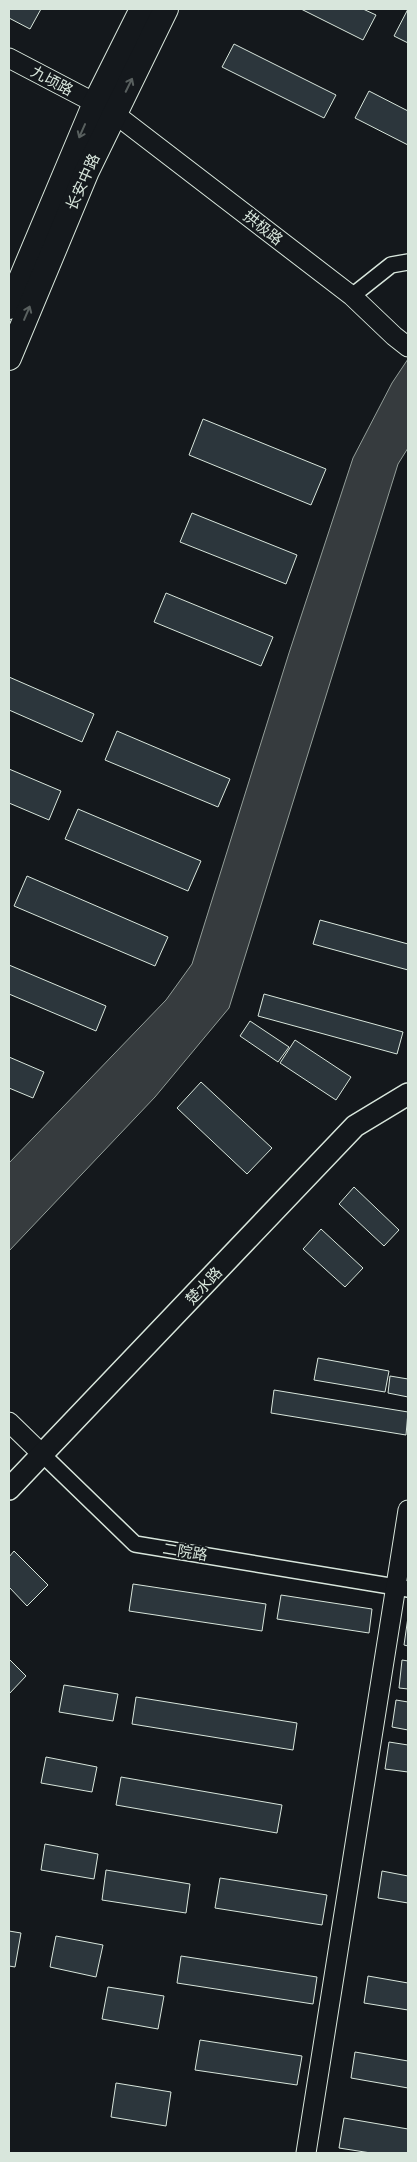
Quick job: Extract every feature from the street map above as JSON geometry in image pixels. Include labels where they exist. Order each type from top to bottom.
[{"type":"main road","name":"长安中路","points":[[9,358],[86,171],[105,109],[142,9]]},
{"type":"main road","name":"长安中路","points":[[9,307],[105,109],[166,9]]},
{"type":"main road","name":"楚水路","points":[[9,1490],[355,1126],[408,1094]]},
{"type":"street","name":"九顷路","points":[[9,58],[105,109]]},
{"type":"street","name":"拱极路","points":[[105,109],[352,296],[401,342]]},
{"type":"street","points":[[352,296],[391,265],[408,262]]},
{"type":"street","name":"二院路","points":[[9,1422],[135,1544],[402,1588]]},
{"type":"street","points":[[306,2153],[402,1588],[408,1510]]},
{"type":"shaded area","points":[[408,359],[408,448],[398,464],[229,1008],[155,1097],[9,1251],[9,1163],[166,1000],[192,964],[289,653],[353,458],[392,383]]},
{"type":"building","points":[[9,9],[41,9],[30,29],[9,18]]},
{"type":"building","points":[[301,9],[363,9],[376,15],[363,40]]},
{"type":"building","points":[[408,9],[408,43],[394,36]]},
{"type":"building","points":[[234,44],[336,95],[324,118],[222,67]]},
{"type":"building","points":[[369,91],[408,111],[408,145],[355,118]]},
{"type":"building","points":[[203,419],[326,469],[311,505],[189,455]]},
{"type":"building","points":[[192,513],[297,555],[286,584],[180,542]]},
{"type":"building","points":[[166,593],[273,637],[261,666],[154,622]]},
{"type":"building","points":[[9,677],[94,714],[82,742],[9,710]]},
{"type":"building","points":[[117,731],[230,779],[218,807],[105,760]]},
{"type":"building","points":[[9,769],[61,791],[49,820],[9,803]]},
{"type":"building","points":[[78,809],[201,861],[188,891],[65,839]]},
{"type":"building","points":[[27,876],[168,937],[155,966],[14,906]]},
{"type":"building","points":[[320,920],[408,944],[408,970],[313,944]]},
{"type":"building","points":[[9,965],[106,1006],[96,1031],[9,994]]},
{"type":"building","points":[[264,994],[403,1032],[397,1054],[258,1016]]},
{"type":"building","points":[[250,1021],[289,1047],[278,1062],[240,1036]]},
{"type":"building","points":[[295,1040],[351,1077],[336,1100],[280,1063]]},
{"type":"building","points":[[9,1057],[44,1072],[33,1098],[9,1088]]},
{"type":"building","points":[[201,1082],[272,1148],[247,1174],[177,1108]]},
{"type":"building","points":[[354,1187],[399,1230],[384,1246],[339,1204]]},
{"type":"building","points":[[321,1229],[363,1268],[345,1287],[303,1249]]},
{"type":"building","points":[[318,1358],[389,1371],[385,1392],[314,1380]]},
{"type":"building","points":[[390,1376],[408,1379],[408,1397],[388,1393]]},
{"type":"building","points":[[274,1390],[408,1412],[406,1435],[271,1413]]},
{"type":"building","points":[[14,1551],[48,1585],[27,1606],[9,1587],[9,1557]]},
{"type":"building","points":[[133,1584],[266,1604],[262,1631],[129,1611]]},
{"type":"building","points":[[281,1595],[372,1609],[369,1633],[277,1619]]},
{"type":"building","points":[[408,1617],[408,1646],[404,1645]]},
{"type":"building","points":[[9,1659],[26,1676],[9,1694]]},
{"type":"building","points":[[402,1660],[408,1661],[408,1689],[399,1688]]},
{"type":"building","points":[[64,1685],[118,1694],[113,1721],[59,1712]]},
{"type":"building","points":[[136,1697],[297,1723],[293,1750],[132,1724]]},
{"type":"building","points":[[396,1700],[408,1702],[408,1730],[392,1727]]},
{"type":"building","points":[[389,1742],[408,1745],[408,1772],[385,1769]]},
{"type":"building","points":[[46,1757],[97,1767],[92,1792],[41,1783]]},
{"type":"building","points":[[121,1777],[282,1805],[277,1833],[116,1805]]},
{"type":"building","points":[[45,1844],[98,1854],[94,1879],[41,1870]]},
{"type":"building","points":[[106,1870],[190,1884],[186,1913],[102,1900]]},
{"type":"building","points":[[382,1871],[408,1876],[408,1903],[378,1898]]},
{"type":"building","points":[[220,1878],[327,1895],[322,1925],[215,1908]]},
{"type":"building","points":[[9,1931],[21,1933],[15,1967],[9,1966]]},
{"type":"building","points":[[56,1936],[103,1945],[96,1977],[50,1967]]},
{"type":"building","points":[[181,1956],[317,1977],[313,2004],[177,1983]]},
{"type":"building","points":[[368,1976],[408,1983],[408,2010],[364,2003]]},
{"type":"building","points":[[108,1987],[164,1996],[158,2029],[102,2019]]},
{"type":"building","points":[[200,2040],[302,2056],[297,2085],[195,2070]]},
{"type":"building","points":[[355,2052],[408,2061],[408,2088],[351,2078]]},
{"type":"building","points":[[116,2083],[171,2092],[166,2126],[111,2117]]},
{"type":"building","points":[[344,2118],[408,2129],[408,2153],[371,2153],[339,2148]]}]
